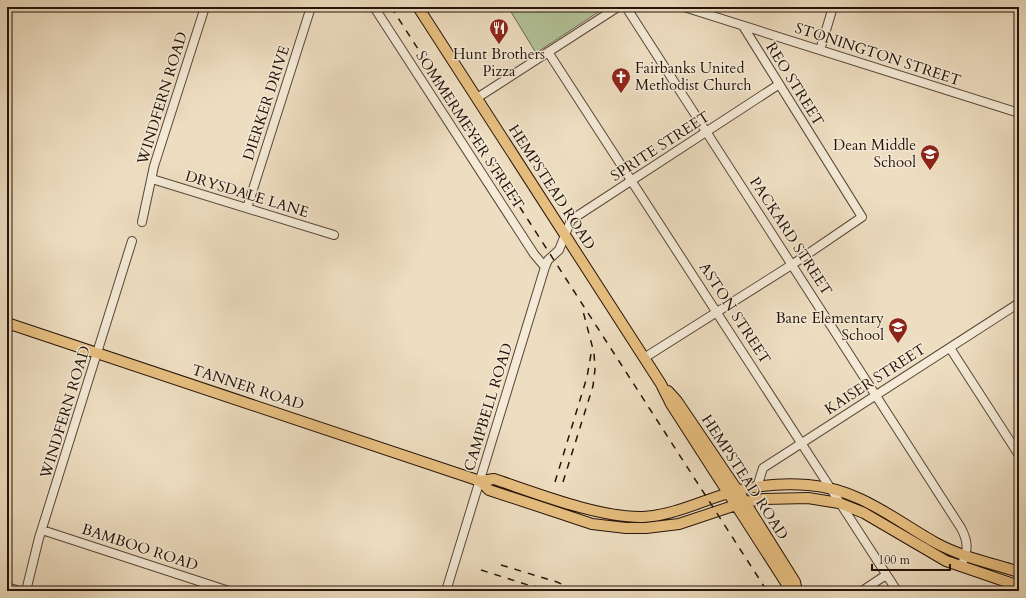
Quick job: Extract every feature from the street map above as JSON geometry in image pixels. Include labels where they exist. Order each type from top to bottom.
[{"type":"main road","name":"HEMPSTEAD ROAD","points":[[418,7],[661,384],[677,401],[689,424],[778,562],[795,582],[796,591]]},
{"type":"main road","name":"TANNER ROAD","points":[[7,323],[480,481]]},
{"type":"main road","points":[[480,481],[494,479],[605,513],[643,517],[667,513],[734,492],[757,487],[808,485],[830,489],[864,499],[936,542],[966,555],[1019,572]]},
{"type":"main road","points":[[480,481],[489,490],[592,524],[646,528],[684,523],[741,503],[764,499],[808,498],[839,503],[864,513],[928,552],[1014,587]]},
{"type":"main road","points":[[559,513],[562,501]]},
{"type":"main road","points":[[897,532],[903,521]]},
{"type":"street","name":"WINDFERN ROAD","points":[[142,222],[162,140],[205,7]]},
{"type":"street","name":"DIERKER DRIVE","points":[[247,208],[311,7]]},
{"type":"street","name":"SOMMERMEYER STREET","points":[[374,7],[534,254],[545,267]]},
{"type":"street","points":[[477,98],[618,7]]},
{"type":"street","name":"PACKARD STREET","points":[[626,7],[793,264],[967,538],[968,548],[961,566]]},
{"type":"street","name":"STONINGTON STREET","points":[[684,7],[1019,113]]},
{"type":"street","points":[[820,50],[833,7]]},
{"type":"street","name":"REO STREET","points":[[743,26],[778,85],[838,175],[862,217],[793,264]]},
{"type":"street","name":"ASTON STREET","points":[[548,52],[718,312],[802,442],[830,489],[897,591]]},
{"type":"street","name":"SPRITE STREET","points":[[565,236],[571,220],[778,85]]},
{"type":"street","name":"DRYSDALE LANE","points":[[152,179],[334,235]]},
{"type":"street","name":"CAMPBELL ROAD","points":[[446,591],[545,267],[548,260],[559,250],[565,236]]},
{"type":"street","name":"WINDFERN ROAD","points":[[26,591],[42,530],[132,241]]},
{"type":"street","points":[[644,358],[793,264]]},
{"type":"street","name":"KAISER STREET","points":[[757,487],[763,468],[1019,303]]},
{"type":"street","points":[[950,348],[1019,455]]},
{"type":"street","name":"BAMBOO ROAD","points":[[42,530],[229,591]]},
{"type":"street","points":[[862,591],[886,575]]},
{"type":"street","points":[[7,587],[19,591]]},
{"type":"green space","points":[[508,7],[606,7],[536,53]]},
{"type":"railway","points":[[391,7],[767,591]]},
{"type":"railway","points":[[563,482],[593,386],[595,369],[594,353],[583,311]]},
{"type":"railway","points":[[555,482],[587,377],[591,354]]},
{"type":"railway","points":[[501,565],[557,582],[577,591]]},
{"type":"railway","points":[[481,570],[528,585],[558,591]]},
{"type":"place","name":"Hunt Brothers Pizza","points":[[499,45]]},
{"type":"place","name":"Fairbanks United Methodist Church","points":[[621,94]]},
{"type":"place","name":"Dean Middle School","points":[[930,171]]},
{"type":"place","name":"Bane Elementary School","points":[[898,344]]}]
